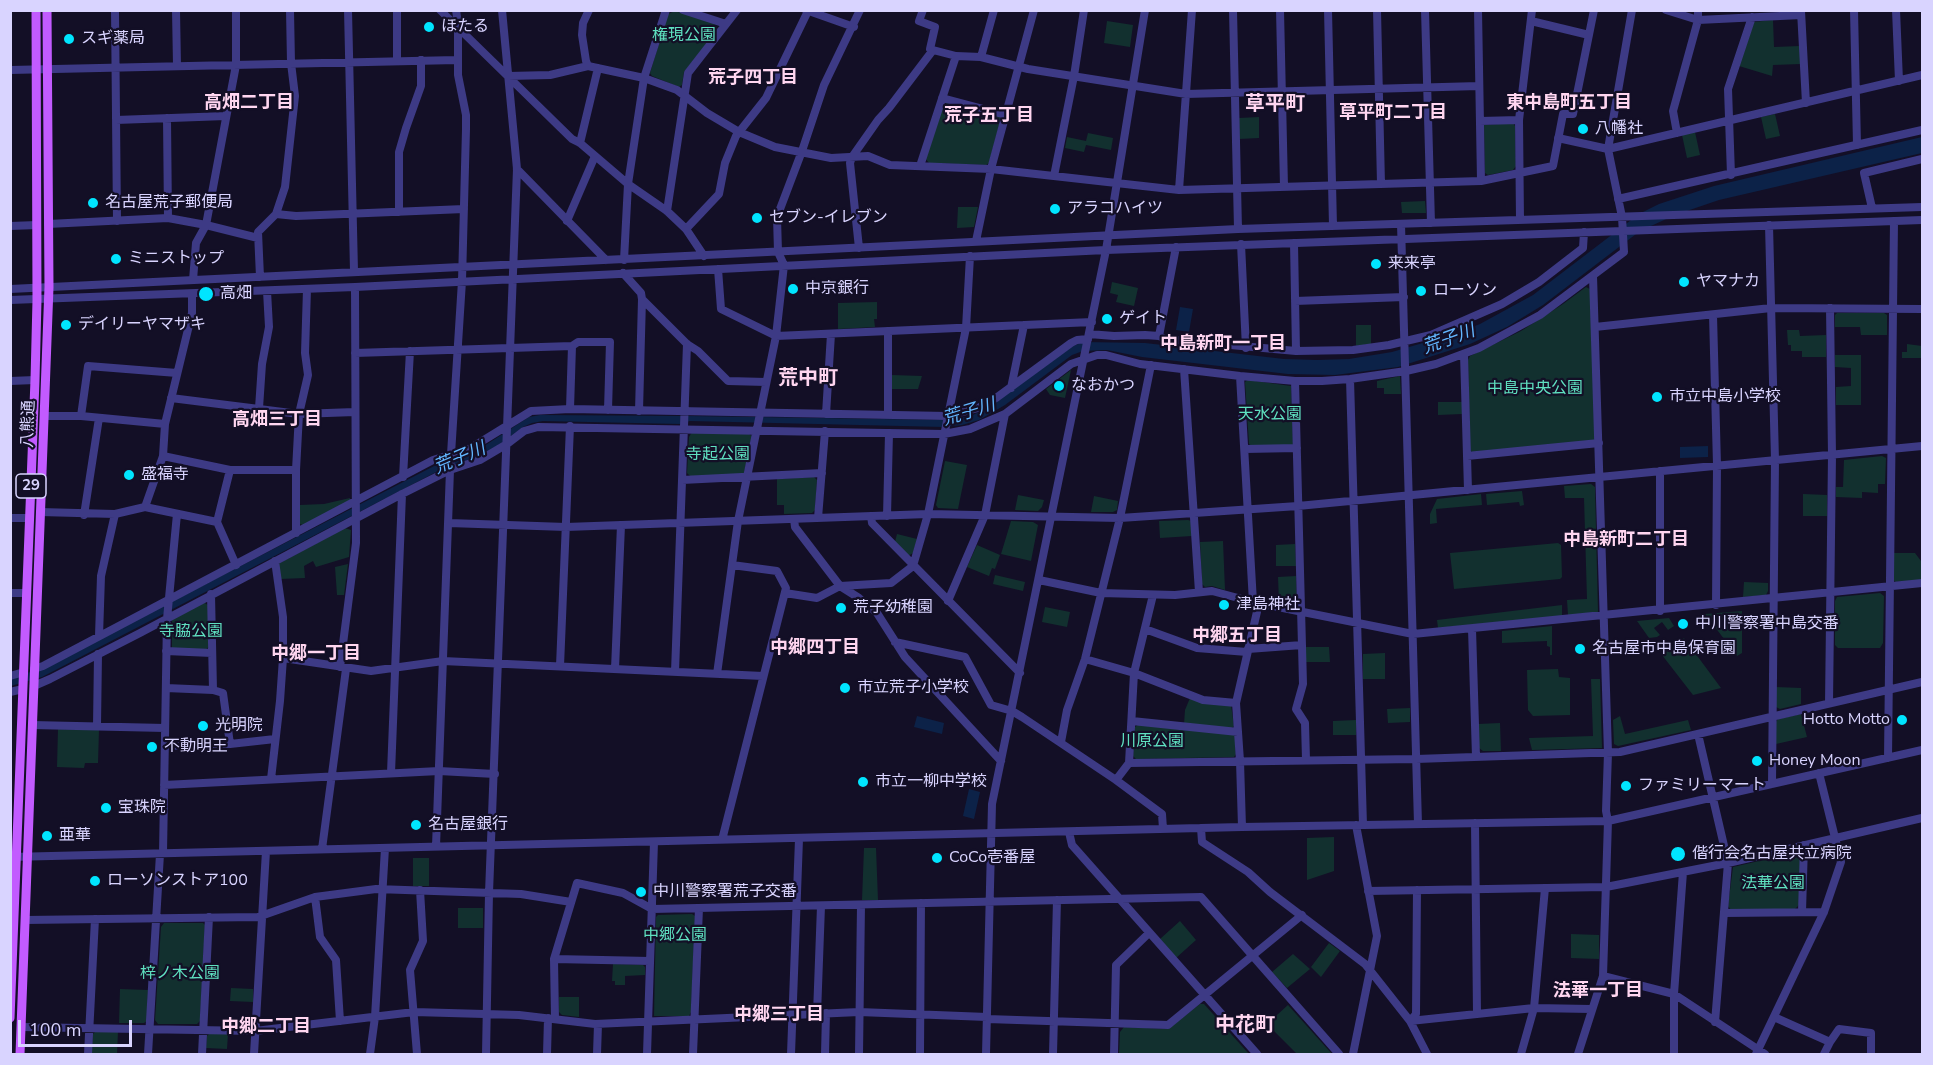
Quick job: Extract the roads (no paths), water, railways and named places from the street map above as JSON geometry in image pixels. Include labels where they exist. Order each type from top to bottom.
[{"type":"main road","name":"八熊通","points":[[20,1054],[25,920],[18,857],[15,789],[24,672],[38,300],[36,10]]},
{"type":"main road","name":"八熊通","points":[[10,1018],[18,857],[32,725],[49,287],[47,10]]},
{"type":"street","points":[[115,10],[117,221]]},
{"type":"street","points":[[176,10],[177,66]]},
{"type":"street","points":[[193,280],[196,243],[206,225],[236,65],[236,10]]},
{"type":"street","points":[[260,277],[258,232],[276,214],[285,187],[295,96],[291,63],[291,10]]},
{"type":"street","points":[[348,10],[354,272]]},
{"type":"street","points":[[397,10],[397,60]]},
{"type":"street","points":[[440,10],[572,139],[580,143],[628,184],[667,211],[686,229],[704,256]]},
{"type":"street","points":[[436,846],[448,523],[464,208],[466,115],[458,75],[456,10]]},
{"type":"street","points":[[486,1054],[489,893],[517,169],[502,10]]},
{"type":"street","points":[[588,66],[582,35],[583,23],[589,10]]},
{"type":"street","points":[[624,260],[628,184],[644,78],[666,10]]},
{"type":"street","points":[[683,10],[726,24]]},
{"type":"street","points":[[667,211],[688,73],[738,10]]},
{"type":"street","points":[[717,674],[738,521],[776,336],[784,265],[778,252],[777,217],[824,85],[854,27],[860,10]]},
{"type":"street","points":[[923,10],[919,21],[935,27],[930,50],[956,56],[981,57],[1018,67],[1186,94],[1479,86]]},
{"type":"street","points":[[981,57],[994,10]]},
{"type":"street","points":[[976,241],[991,169],[1034,10]]},
{"type":"street","points":[[1054,176],[1074,76],[1084,10]]},
{"type":"street","points":[[986,1054],[992,804],[1107,250],[1145,10]]},
{"type":"street","points":[[1179,190],[1192,10]]},
{"type":"street","points":[[1233,10],[1238,230]]},
{"type":"street","points":[[1280,10],[1284,187]]},
{"type":"street","points":[[1328,10],[1333,226]]},
{"type":"street","points":[[1377,10],[1381,184]]},
{"type":"street","points":[[1425,10],[1431,223]]},
{"type":"street","points":[[1478,10],[1481,181]]},
{"type":"street","points":[[1520,220],[1520,120],[1532,10]]},
{"type":"street","points":[[508,77],[550,75],[588,66],[644,78],[684,94],[739,132],[775,147],[831,158],[868,156],[890,165],[991,169],[1179,190],[1481,181],[1553,166],[1563,114],[1573,114],[1594,10]]},
{"type":"street","points":[[34,684],[98,654],[451,469],[480,460],[524,431],[538,427],[945,432],[970,429],[1005,414],[1085,356],[1106,355],[1151,365],[1295,381],[1350,380],[1436,364],[1464,354],[1520,328],[1561,301],[1624,250],[1623,223],[1608,149],[1632,10]]},
{"type":"street","points":[[1666,10],[1698,20],[1801,13],[1806,103]]},
{"type":"street","points":[[1677,133],[1673,111],[1698,20],[1698,10]]},
{"type":"street","points":[[1854,10],[1857,145]]},
{"type":"street","points":[[1896,10],[1899,81]]},
{"type":"street","points":[[686,229],[719,194],[725,163],[739,132],[766,98],[807,11],[854,27]]},
{"type":"street","points":[[1731,175],[1728,89],[1757,15]]},
{"type":"street","points":[[1531,21],[1589,35]]},
{"type":"street","points":[[859,248],[851,179],[852,157],[933,50]]},
{"type":"street","points":[[920,166],[956,56]]},
{"type":"street","points":[[399,212],[399,152],[421,86],[421,60]]},
{"type":"street","points":[[10,70],[457,60]]},
{"type":"street","points":[[580,143],[597,68]]},
{"type":"street","points":[[1558,138],[1608,149],[1923,75]]},
{"type":"street","points":[[942,98],[1005,115]]},
{"type":"street","points":[[116,120],[226,117]]},
{"type":"street","points":[[167,118],[168,218]]},
{"type":"street","points":[[1480,121],[1520,120]]},
{"type":"street","points":[[1618,199],[1923,130]]},
{"type":"street","points":[[567,221],[595,156]]},
{"type":"street","points":[[1872,208],[1864,173],[1923,159]]},
{"type":"street","points":[[517,169],[606,260]]},
{"type":"street","points":[[10,300],[355,287],[1241,244],[1613,231],[1633,216],[1923,207]]},
{"type":"street","points":[[276,214],[296,216],[464,208]]},
{"type":"street","points":[[48,224],[168,218],[258,238]]},
{"type":"street","points":[[10,289],[976,241],[1333,226],[1520,220],[1623,223],[1650,230],[1923,220]]},
{"type":"street","points":[[1888,758],[1894,221]]},
{"type":"street","points":[[1401,224],[1418,824]]},
{"type":"street","points":[[10,226],[37,225]]},
{"type":"street","points":[[1769,225],[1775,460],[1772,784]]},
{"type":"street","points":[[34,669],[44,666],[356,504],[433,460],[452,455],[486,440],[531,411],[570,409],[948,417],[978,408],[1011,388],[1071,343],[1089,336],[1159,336],[1165,339],[1246,348],[1296,351],[1353,350],[1405,343],[1461,324],[1502,304],[1539,282],[1583,248],[1584,232]]},
{"type":"street","points":[[1294,243],[1296,351]]},
{"type":"street","points":[[1241,244],[1246,348]]},
{"type":"street","points":[[1159,336],[1176,247]]},
{"type":"street","points":[[785,593],[817,598],[840,586],[891,583],[913,566],[928,514],[966,328],[970,256]]},
{"type":"street","points":[[718,269],[721,309],[776,336],[1092,322]]},
{"type":"street","points":[[623,273],[641,293],[642,299],[639,411]]},
{"type":"street","points":[[1578,1054],[1603,976],[1608,821],[1606,811],[1608,753],[1593,276]]},
{"type":"street","points":[[322,849],[332,776],[356,543],[355,287]]},
{"type":"street","points":[[297,533],[296,470],[299,414],[308,375],[305,353],[307,289]]},
{"type":"street","points":[[259,408],[262,364],[269,327],[267,291]]},
{"type":"street","points":[[146,507],[163,456],[165,424],[192,313],[192,294]]},
{"type":"street","points":[[1295,302],[1404,297]]},
{"type":"street","points":[[642,299],[728,381],[766,382]]},
{"type":"street","points":[[1595,327],[1771,308],[1923,309]]},
{"type":"street","points":[[1829,703],[1832,454],[1830,308]]},
{"type":"street","points":[[1713,315],[1717,465],[1716,605]]},
{"type":"street","points":[[1011,388],[1024,325]]},
{"type":"street","points":[[888,331],[888,415]]},
{"type":"street","points":[[826,414],[831,334]]},
{"type":"street","points":[[355,352],[610,342],[608,410]]},
{"type":"street","points":[[675,672],[687,344]]},
{"type":"street","points":[[570,409],[572,345]]},
{"type":"street","points":[[403,477],[410,351]]},
{"type":"street","points":[[1464,354],[1468,490]]},
{"type":"street","points":[[1061,742],[1067,710],[1085,659],[1120,518],[1151,365]]},
{"type":"street","points":[[81,416],[88,366],[177,373]]},
{"type":"street","points":[[1185,369],[1198,592]]},
{"type":"street","points":[[1240,376],[1256,602],[1236,703],[1242,828]]},
{"type":"street","points":[[10,381],[35,380]]},
{"type":"street","points":[[1350,380],[1361,760],[1360,825],[1368,891],[1377,936],[1353,1054]]},
{"type":"street","points":[[1295,381],[1303,684],[1296,709],[1305,723],[1306,760]]},
{"type":"street","points":[[171,398],[299,414],[355,412]]},
{"type":"street","points":[[948,601],[985,515],[1005,414]]},
{"type":"street","points":[[44,416],[81,416],[165,424]]},
{"type":"street","points":[[84,515],[99,418]]},
{"type":"street","points":[[560,666],[570,426]]},
{"type":"street","points":[[818,518],[825,431]]},
{"type":"street","points":[[887,516],[889,433]]},
{"type":"street","points":[[1467,456],[1599,443]]},
{"type":"street","points":[[448,523],[566,527],[928,514],[1120,518],[1298,506],[1923,446]]},
{"type":"street","points":[[1245,449],[1297,448]]},
{"type":"street","points":[[163,456],[230,470],[296,470]]},
{"type":"street","points":[[230,470],[218,522],[236,565]]},
{"type":"street","points":[[1660,471],[1660,611]]},
{"type":"street","points":[[682,480],[822,473]]},
{"type":"street","points":[[391,773],[402,494]]},
{"type":"street","points":[[40,512],[84,515],[115,514],[146,507],[218,522]]},
{"type":"street","points":[[99,636],[101,576],[115,514]]},
{"type":"street","points":[[148,1054],[161,854],[167,617],[177,514]]},
{"type":"street","points":[[871,516],[872,523],[1020,673]]},
{"type":"street","points":[[10,518],[30,518]]},
{"type":"street","points":[[794,519],[795,527],[840,586],[877,613],[905,657],[1001,761]]},
{"type":"street","points":[[615,669],[621,525]]},
{"type":"street","points":[[271,779],[283,658],[283,617],[275,561]]},
{"type":"street","points":[[722,840],[786,588],[777,571],[732,565]]},
{"type":"street","points":[[1039,580],[1101,593],[1175,595],[1212,591],[1301,612],[1413,634],[1773,600],[1923,583]]},
{"type":"street","points":[[10,593],[26,593]]},
{"type":"street","points":[[211,594],[213,690]]},
{"type":"street","points":[[1116,780],[1129,763],[1134,673],[1153,595]]},
{"type":"street","points":[[1145,628],[1197,648],[1247,650],[1302,645]]},
{"type":"street","points":[[1473,629],[1476,757]]},
{"type":"street","points":[[895,642],[965,657],[991,705],[1012,711],[1116,780],[1162,814],[1163,829]]},
{"type":"street","points":[[166,651],[212,653]]},
{"type":"street","points":[[97,726],[98,654]]},
{"type":"street","points":[[283,658],[371,671],[443,662],[763,676]]},
{"type":"street","points":[[1085,659],[1134,673],[1203,700],[1236,703]]},
{"type":"street","points":[[10,676],[24,672]]},
{"type":"street","points":[[1129,763],[1416,759],[1620,752],[1923,682]]},
{"type":"street","points":[[10,692],[23,688]]},
{"type":"street","points":[[166,688],[213,690],[223,693],[230,744]]},
{"type":"street","points":[[1132,721],[1238,732]]},
{"type":"street","points":[[32,725],[165,728]]},
{"type":"street","points":[[1698,734],[1728,863],[1715,1022]]},
{"type":"street","points":[[165,746],[230,744],[275,739]]},
{"type":"street","points":[[18,857],[1201,828],[1608,821],[1923,750]]},
{"type":"street","points":[[164,784],[439,771],[495,774]]},
{"type":"street","points":[[1603,976],[1674,994],[1760,1053],[1774,1017],[1824,912],[1841,862],[1820,773]]},
{"type":"street","points":[[1368,891],[1605,886],[1728,863],[1923,818]]},
{"type":"street","points":[[1475,823],[1478,1014]]},
{"type":"street","points":[[1201,828],[1202,842],[1248,872],[1270,892],[1370,970],[1410,1021],[1427,1054]]},
{"type":"street","points":[[1069,831],[1072,845],[1257,1054]]},
{"type":"street","points":[[791,1054],[799,839]]},
{"type":"street","points":[[647,1054],[654,842]]},
{"type":"street","points":[[1802,912],[1804,845]]},
{"type":"street","points":[[370,1054],[375,1017],[385,848]]},
{"type":"street","points":[[254,1054],[266,851]]},
{"type":"street","points":[[1674,1054],[1674,994],[1683,872]]},
{"type":"street","points":[[547,1054],[552,1018],[554,959],[577,884],[623,893],[652,909],[1201,897],[1340,1054]]},
{"type":"street","points":[[1521,1054],[1534,1008],[1545,888]]},
{"type":"street","points":[[25,920],[261,915],[315,897],[383,890],[521,894],[571,902]]},
{"type":"street","points":[[417,1054],[410,970],[423,941],[420,890]]},
{"type":"street","points":[[1410,1021],[1416,1014],[1417,890]]},
{"type":"street","points":[[315,897],[320,937],[336,960],[340,1021]]},
{"type":"street","points":[[1053,1054],[1057,900]]},
{"type":"street","points":[[920,1054],[921,903]]},
{"type":"street","points":[[859,1054],[861,905]]},
{"type":"street","points":[[817,1014],[821,906]]},
{"type":"street","points":[[693,1054],[699,909]]},
{"type":"street","points":[[1724,914],[1824,912]]},
{"type":"street","points":[[21,1027],[255,1031],[414,1012],[519,1014],[598,1024],[860,1012],[1168,1025],[1302,915]]},
{"type":"street","points":[[202,1054],[209,917]]},
{"type":"street","points":[[88,1054],[95,919]]},
{"type":"street","points":[[1114,1054],[1116,965],[1149,933]]},
{"type":"street","points":[[554,959],[650,961]]},
{"type":"street","points":[[1410,1021],[1534,1008],[1592,1009]]},
{"type":"street","points":[[825,1054],[826,1013]]},
{"type":"street","points":[[1774,1017],[1830,1042]]},
{"type":"street","points":[[597,1054],[598,1024]]},
{"type":"street","points":[[1824,1054],[1839,1029],[1871,1033],[1871,1054]]},
{"type":"water","name":"荒子川","points":[[1922,137],[1922,153],[1719,200],[1675,215],[1640,231],[1543,305],[1507,327],[1470,344],[1398,367],[1335,375],[1288,374],[1142,357],[1107,350],[1083,351],[1072,355],[1005,405],[979,420],[962,425],[944,427],[690,421],[680,424],[543,421],[532,423],[493,449],[473,459],[438,471],[42,677],[11,686],[11,678],[43,668],[438,464],[478,450],[529,417],[540,415],[689,416],[947,420],[971,416],[989,407],[1071,347],[1083,342],[1145,343],[1284,359],[1349,359],[1392,352],[1480,324],[1533,295],[1639,214],[1659,204],[1714,186]]},
{"type":"water","points":[[1180,307],[1193,309],[1189,332],[1176,330]]},
{"type":"water","points":[[1708,446],[1708,457],[1680,458],[1680,447]]},
{"type":"water","points":[[917,716],[944,723],[942,734],[914,727]]},
{"type":"water","points":[[969,789],[980,792],[974,819],[963,816]]},
{"type":"place","name":"ほたる","points":[[429,27]]},
{"type":"place","name":"スギ薬局","points":[[69,39]]},
{"type":"place","name":"八幡社","points":[[1583,129]]},
{"type":"place","name":"名古屋荒子郵便局","points":[[93,203]]},
{"type":"place","name":"アラコハイツ","points":[[1055,209]]},
{"type":"place","name":"セブン-イレブン","points":[[757,218]]},
{"type":"place","name":"ミニストップ","points":[[116,259]]},
{"type":"place","name":"来来亭","points":[[1376,264]]},
{"type":"place","name":"ヤマナカ","points":[[1684,282]]},
{"type":"place","name":"中京銀行","points":[[793,289]]},
{"type":"place","name":"ローソン","points":[[1421,291]]},
{"type":"place","name":"高畑","points":[[206,294]]},
{"type":"place","name":"ゲイト","points":[[1107,319]]},
{"type":"place","name":"デイリーヤマザキ","points":[[66,325]]},
{"type":"place","name":"なおかつ","points":[[1059,386]]},
{"type":"place","name":"市立中島小学校","points":[[1657,397]]},
{"type":"place","name":"盛福寺","points":[[129,475]]},
{"type":"place","name":"津島神社","points":[[1224,605]]},
{"type":"place","name":"荒子幼稚園","points":[[841,608]]},
{"type":"place","name":"中川警察署中島交番","points":[[1683,624]]},
{"type":"place","name":"名古屋市中島保育園","points":[[1580,649]]},
{"type":"place","name":"市立荒子小学校","points":[[845,688]]},
{"type":"place","name":"Hotto Motto","points":[[1902,720]]},
{"type":"place","name":"光明院","points":[[203,726]]},
{"type":"place","name":"不動明王","points":[[152,747]]},
{"type":"place","name":"Honey Moon","points":[[1757,761]]},
{"type":"place","name":"市立一柳中学校","points":[[863,782]]},
{"type":"place","name":"ファミリーマート","points":[[1626,786]]},
{"type":"place","name":"宝珠院","points":[[106,808]]},
{"type":"place","name":"名古屋銀行","points":[[416,825]]},
{"type":"place","name":"亜華","points":[[47,836]]},
{"type":"place","name":"偕行会名古屋共立病院","points":[[1678,854]]},
{"type":"place","name":"CoCo壱番屋","points":[[937,858]]},
{"type":"place","name":"ローソンストア100","points":[[95,881]]},
{"type":"place","name":"中川警察署荒子交番","points":[[641,892]]},
{"type":"district","name":"荒子四丁目","points":[[753,79]]},
{"type":"district","name":"高畑二丁目","points":[[249,104]]},
{"type":"district","name":"東中島町五丁目","points":[[1569,104]]},
{"type":"district","name":"草平町","points":[[1275,105]]},
{"type":"district","name":"草平町二丁目","points":[[1393,114]]},
{"type":"district","name":"荒子五丁目","points":[[989,117]]},
{"type":"district","name":"中島新町一丁目","points":[[1223,345]]},
{"type":"district","name":"荒中町","points":[[808,379]]},
{"type":"district","name":"高畑三丁目","points":[[277,421]]},
{"type":"district","name":"中島新町二丁目","points":[[1626,541]]},
{"type":"district","name":"中郷五丁目","points":[[1237,637]]},
{"type":"district","name":"中郷四丁目","points":[[815,649]]},
{"type":"district","name":"中郷一丁目","points":[[316,655]]},
{"type":"district","name":"法華一丁目","points":[[1598,992]]},
{"type":"district","name":"中郷三丁目","points":[[779,1016]]},
{"type":"district","name":"中花町","points":[[1245,1026]]},
{"type":"district","name":"中郷二丁目","points":[[266,1028]]},
{"type":"park label","name":"権現公園","points":[[684,36]]},
{"type":"park label","name":"中島中央公園","points":[[1535,389]]},
{"type":"park label","name":"天水公園","points":[[1270,415]]},
{"type":"park label","name":"寺起公園","points":[[718,455]]},
{"type":"park label","name":"寺脇公園","points":[[191,632]]},
{"type":"park label","name":"川原公園","points":[[1152,742]]},
{"type":"park label","name":"法華公園","points":[[1773,884]]},
{"type":"park label","name":"中郷公園","points":[[675,936]]},
{"type":"park label","name":"梓ノ木公園","points":[[180,974]]}]
